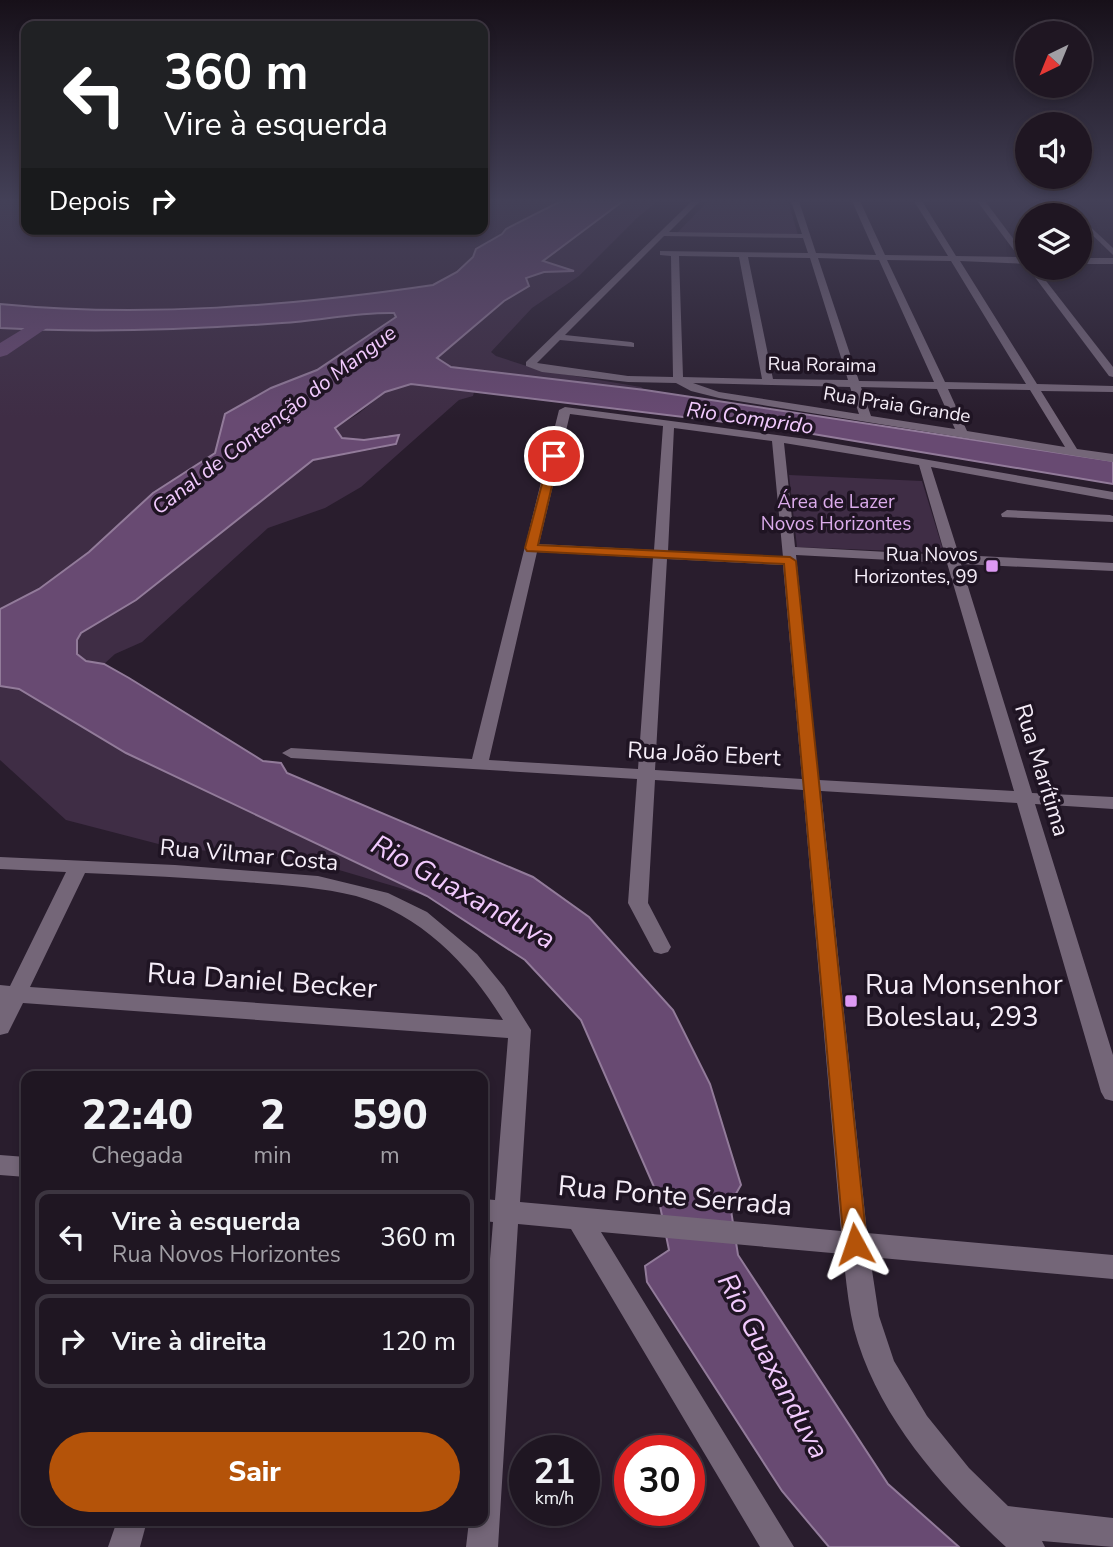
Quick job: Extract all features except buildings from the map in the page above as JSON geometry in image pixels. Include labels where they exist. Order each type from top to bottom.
[{"type":"street","points":[[555,337],[621,273]]},
{"type":"street","points":[[675,273],[678,380]]},
{"type":"street","points":[[747,273],[768,382]]},
{"type":"street","points":[[819,273],[866,418]]},
{"type":"street","points":[[890,273],[963,434]]},
{"type":"street","points":[[963,273],[1073,451]]},
{"type":"street","points":[[1042,280],[1113,374]]},
{"type":"street","points":[[555,337],[631,345]]},
{"type":"street","name":"Rua Roraima","points":[[555,337],[530,362],[532,366],[601,377],[678,380],[1113,388]]},
{"type":"street","name":"Rua Praia Grande","points":[[678,380],[709,393],[1113,458]]},
{"type":"street","points":[[479,764],[565,410],[778,438],[1113,496]]},
{"type":"street","points":[[661,947],[638,903],[669,424]]},
{"type":"street","points":[[778,438],[855,1244],[864,1309],[872,1340],[887,1373],[931,1443],[1000,1521],[1029,1547]]},
{"type":"street","name":"Rua Marítima","points":[[924,463],[1113,1092]]},
{"type":"street","points":[[1097,493],[1112,521]]},
{"type":"street","points":[[1007,514],[1112,521]]},
{"type":"street","points":[[531,548],[660,555],[953,559],[1113,567]]},
{"type":"street","name":"Rua João Ebert","points":[[291,753],[1113,803]]},
{"type":"street","name":"Rua Vilmar Costa","points":[[0,863],[309,882],[375,896],[422,920],[457,946],[482,971],[520,1030]]},
{"type":"street","points":[[0,1027],[8,993],[79,866]]},
{"type":"street","name":"Rua Daniel Becker","points":[[8,993],[520,1030]]},
{"type":"street","points":[[488,1379],[494,1211],[520,1030]]},
{"type":"street","points":[[0,1165],[21,1167]]},
{"type":"street","name":"Rua Ponte Serrada","points":[[494,1211],[1113,1267]]},
{"type":"street","points":[[579,1219],[778,1547]]},
{"type":"street","points":[[1000,1521],[1113,1534]]},
{"type":"street","points":[[124,1547],[130,1526]]},
{"type":"street","points":[[482,1547],[483,1526]]},
{"type":"green space","points":[[0,273],[455,273],[433,285],[326,299],[217,308],[108,310],[0,304]]},
{"type":"green space","points":[[540,273],[582,273],[532,308],[491,352],[539,370],[641,387],[645,390],[451,367],[436,357],[504,301],[529,286],[526,278]]},
{"type":"green space","points":[[394,313],[396,317],[317,370],[271,388],[215,453],[153,493],[89,552],[39,589],[0,609],[0,328],[141,331],[282,323]]},
{"type":"green space","points":[[411,384],[474,392],[473,396],[459,400],[361,487],[325,508],[268,528],[142,642],[115,654],[104,664],[86,661],[77,654],[77,640],[81,633],[136,600],[313,460],[382,448],[389,435],[364,440],[341,438],[335,428],[385,392]]},
{"type":"green space","name":"Área de Lazer Novos Horizontes","points":[[789,475],[922,481],[944,553],[797,547]]},
{"type":"green space","points":[[0,686],[19,689],[315,844],[427,896],[312,862],[170,847],[66,820],[0,760]]},
{"type":"water","points":[[455,273],[540,273],[526,278],[529,286],[504,301],[437,358],[451,367],[645,390],[1113,461],[1113,484],[783,429],[411,384],[385,392],[335,428],[342,438],[364,440],[399,435],[396,444],[313,460],[136,600],[81,633],[77,640],[77,654],[86,661],[104,664],[129,678],[263,761],[281,763],[287,773],[533,877],[589,917],[673,1010],[710,1084],[741,1185],[730,1204],[738,1255],[888,1484],[959,1547],[829,1547],[782,1491],[647,1282],[645,1266],[669,1250],[658,1196],[581,1020],[525,960],[427,896],[126,753],[19,689],[0,686],[0,609],[39,589],[89,552],[153,493],[215,453],[225,414],[271,388],[317,370],[396,317],[394,313],[380,313],[212,327],[35,330],[0,328],[0,304],[108,310],[217,308],[326,299],[433,285]]},
{"type":"waterway","points":[[0,351],[54,315]]},
{"type":"place","name":"Rua Novos Horizontes, 99","points":[[992,566]]},
{"type":"place","name":"Rua Monsenhor Boleslau, 293","points":[[851,1001]]},
{"type":"route","points":[[554,456],[531,548],[790,561],[855,1244]]},
{"type":"water label","name":"Rio Comprido","points":[[750,418]]},
{"type":"water label","name":"Canal de Contenção do Mangue","points":[[274,420]]},
{"type":"water label","name":"Rio Guaxanduva","points":[[463,892]]},
{"type":"water label","name":"Rio Guaxanduva","points":[[773,1366]]}]
